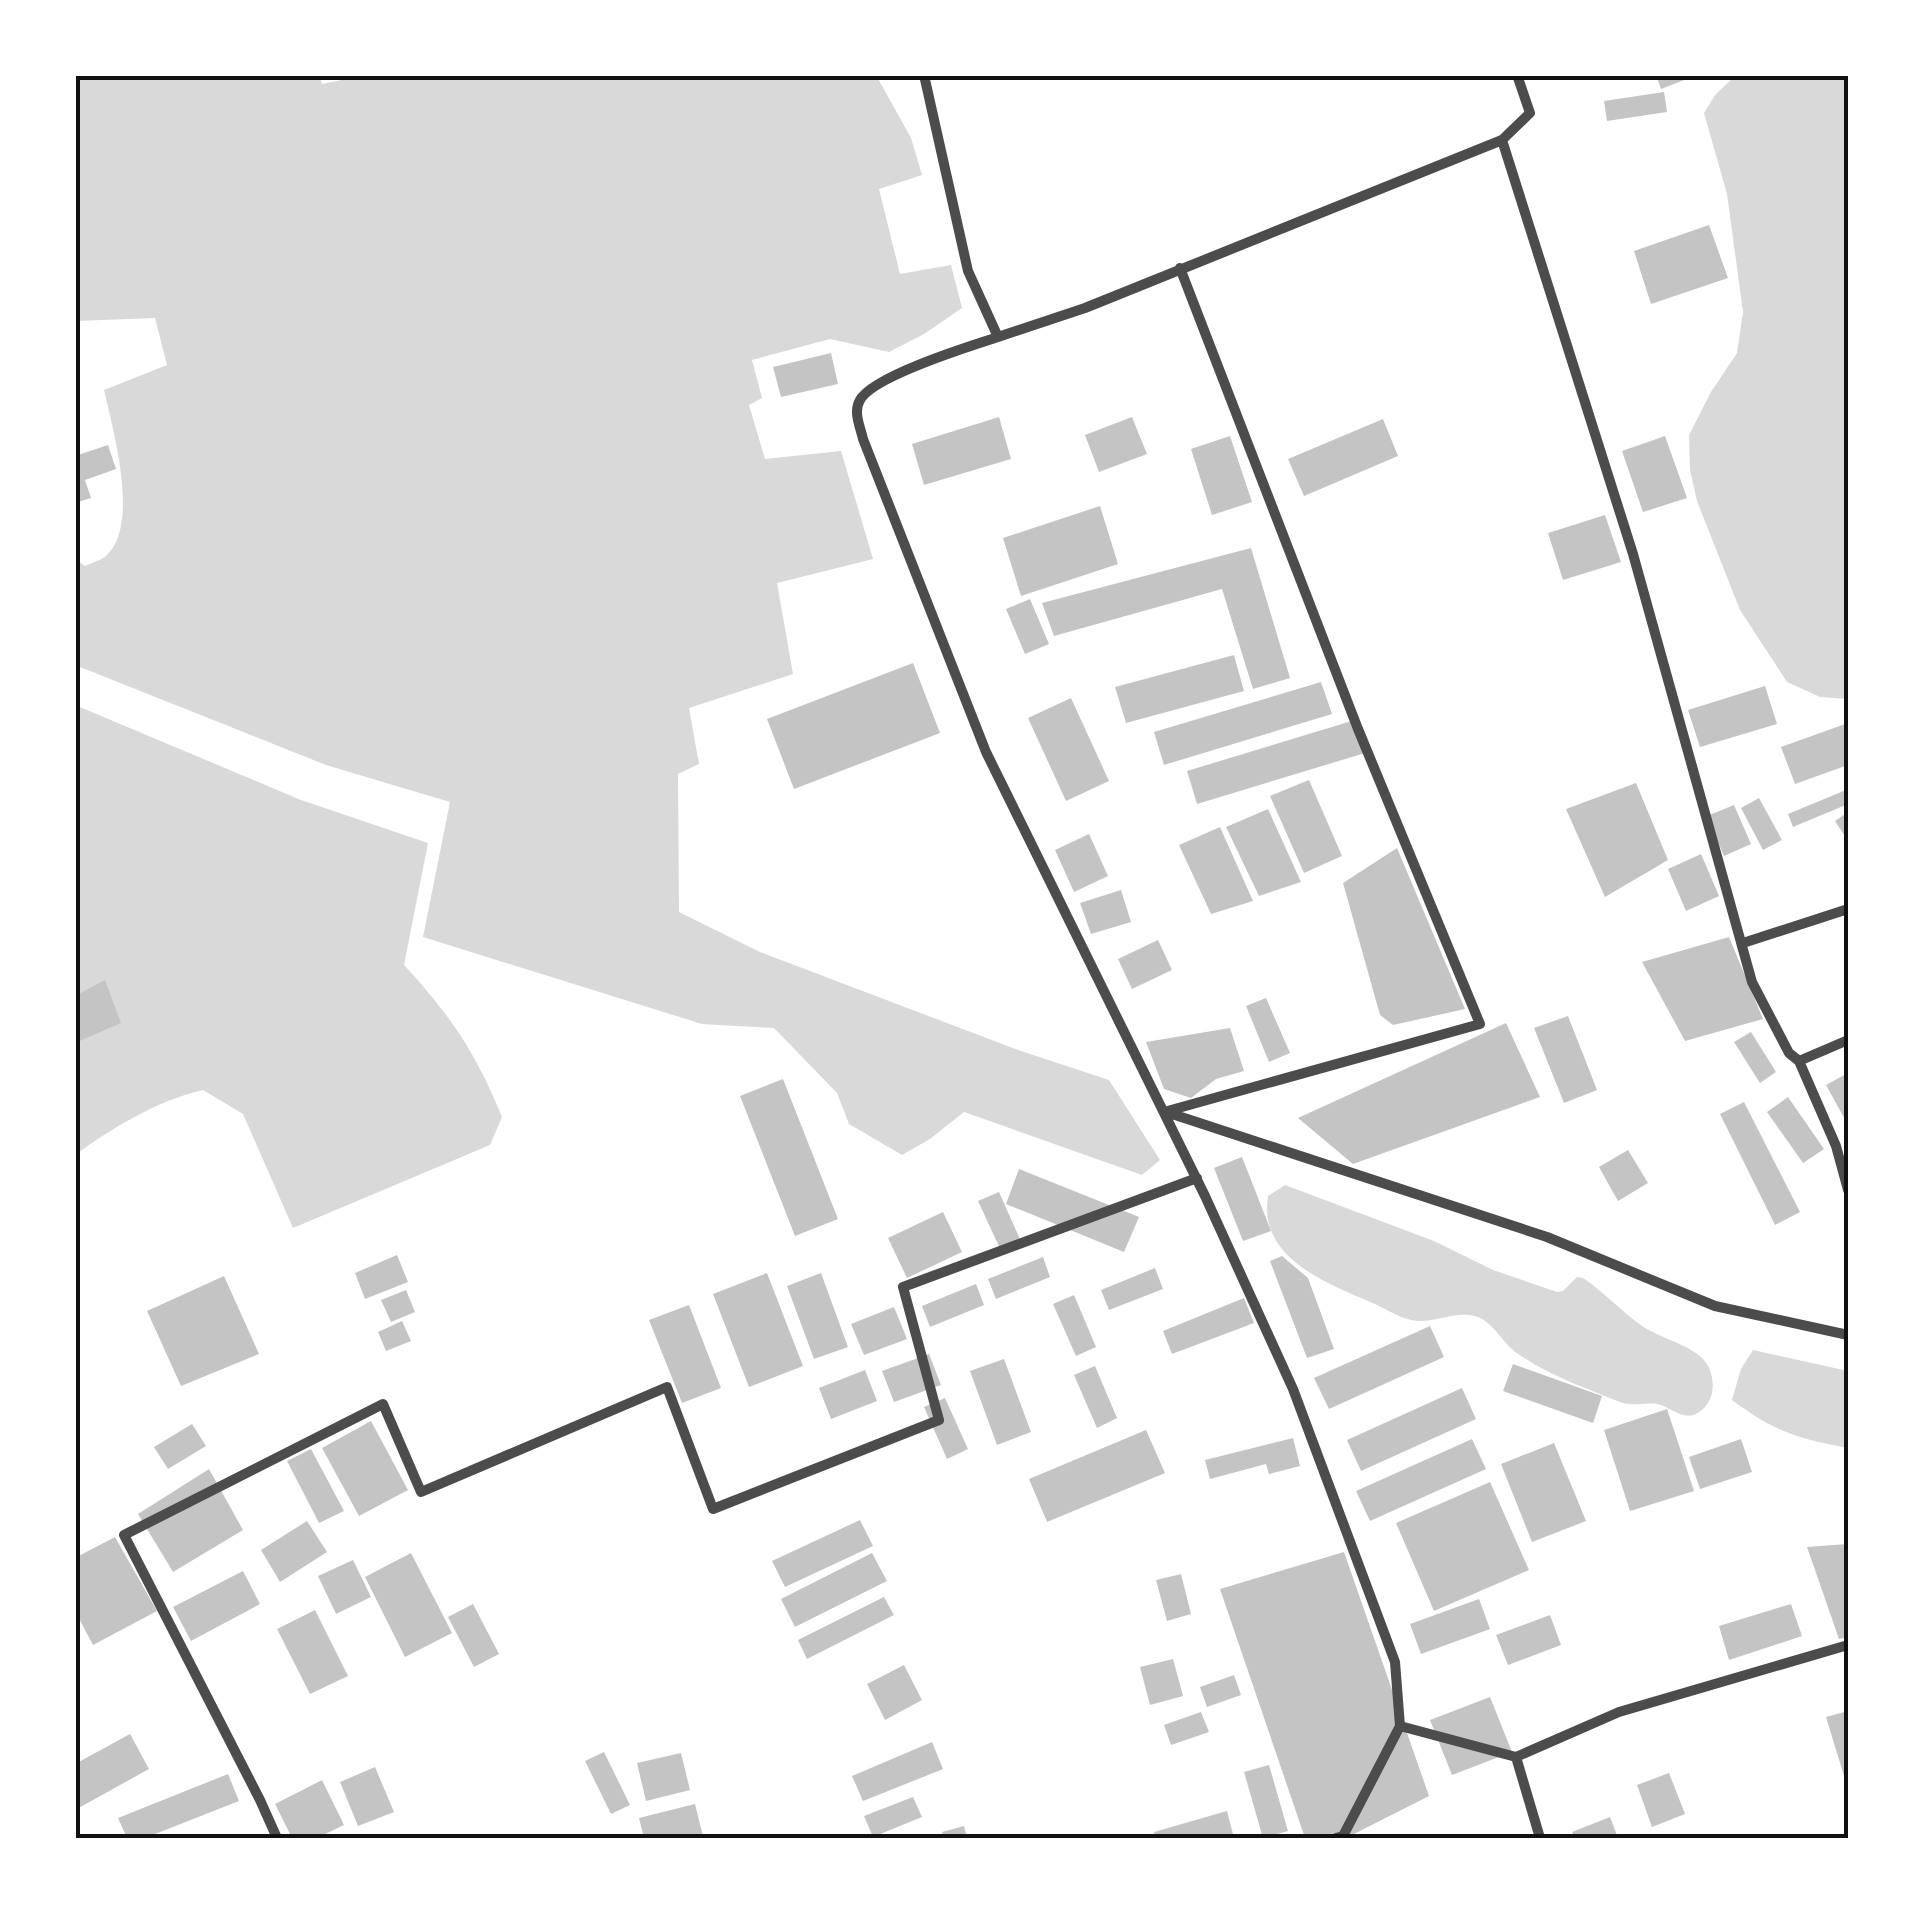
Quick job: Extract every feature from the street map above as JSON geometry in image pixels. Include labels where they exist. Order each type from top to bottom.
[{"type":"street","points":[[924,75],[968,271],[998,337]]},
{"type":"street","points":[[1336,1838],[1343,1836],[1400,1726],[1395,1662],[1292,1389],[1197,1178],[986,752],[884,500],[856,410],[862,396],[889,379],[944,355],[1085,308],[1502,140],[1530,113],[1517,75]]},
{"type":"street","points":[[1502,140],[1633,554],[1752,982],[1788,1053],[1799,1061],[1836,1146],[1848,1190]]},
{"type":"street","points":[[1164,1112],[1480,1024],[1358,730],[1180,268]]},
{"type":"street","points":[[1743,943],[1848,908]]},
{"type":"street","points":[[1799,1061],[1848,1040]]},
{"type":"street","points":[[1164,1112],[1547,1236],[1715,1306],[1848,1335]]},
{"type":"street","points":[[277,1838],[124,1535],[383,1404],[421,1492],[667,1386],[713,1508],[940,1420],[903,1287],[1197,1178]]},
{"type":"street","points":[[1400,1726],[1516,1757],[1618,1712],[1848,1645]]},
{"type":"street","points":[[1516,1757],[1540,1838]]},
{"type":"shaded area","points":[[75,75],[319,75],[322,84],[366,75],[876,75],[911,138],[922,175],[879,189],[900,274],[951,265],[962,308],[889,352],[830,339],[752,360],[762,398],[749,405],[765,459],[841,451],[873,559],[777,583],[793,674],[689,708],[699,764],[678,774],[679,912],[760,952],[1018,1050],[1109,1080],[1160,1160],[1142,1175],[964,1112],[902,1155],[849,1124],[837,1093],[774,1028],[702,1024],[423,937],[450,802],[326,765],[75,665],[75,559],[85,566],[105,557],[117,540],[122,521],[118,451],[104,390],[167,365],[155,318],[75,321]]},
{"type":"shaded area","points":[[1736,75],[1848,75],[1848,699],[1820,697],[1787,682],[1740,610],[1697,501],[1690,470],[1689,435],[1737,353],[1743,312],[1727,194],[1704,113],[1715,95]]},
{"type":"shaded area","points":[[75,705],[301,800],[428,843],[404,965],[461,1036],[492,1094],[502,1117],[490,1145],[293,1228],[243,1114],[203,1090],[136,1116],[75,1155]]},
{"type":"shaded area","points":[[1285,1185],[1557,1292],[1577,1277],[1583,1278],[1642,1326],[1702,1358],[1713,1381],[1711,1398],[1701,1411],[1688,1416],[1657,1404],[1625,1403],[1529,1361],[1478,1317],[1411,1320],[1334,1286],[1298,1265],[1273,1236],[1268,1196]]},
{"type":"shaded area","points":[[1753,1350],[1848,1371],[1848,1448],[1787,1432],[1732,1400],[1741,1369]]},
{"type":"building","points":[[1656,75],[1697,75],[1661,89]]},
{"type":"building","points":[[1664,92],[1667,112],[1607,121],[1604,101]]},
{"type":"building","points":[[1709,225],[1728,278],[1651,304],[1634,251]]},
{"type":"building","points":[[831,353],[838,384],[781,397],[773,367]]},
{"type":"building","points":[[999,417],[1011,459],[924,485],[912,444]]},
{"type":"building","points":[[1132,417],[1147,454],[1099,472],[1085,435]]},
{"type":"building","points":[[1383,419],[1398,456],[1304,496],[1288,459]]},
{"type":"building","points":[[1230,436],[1252,502],[1212,515],[1191,449]]},
{"type":"building","points":[[1665,436],[1687,498],[1643,512],[1622,451]]},
{"type":"building","points":[[108,445],[116,469],[85,480],[91,498],[75,503],[75,456]]},
{"type":"building","points":[[1100,506],[1118,564],[1021,596],[1003,538]]},
{"type":"building","points":[[1605,515],[1621,562],[1563,580],[1548,533]]},
{"type":"building","points":[[1251,548],[1290,678],[1253,689],[1222,589],[1054,636],[1042,603]]},
{"type":"building","points":[[1030,599],[1049,644],[1025,654],[1006,609]]},
{"type":"building","points":[[1234,655],[1244,691],[1126,723],[1115,687]]},
{"type":"building","points":[[913,663],[940,733],[794,789],[767,719]]},
{"type":"building","points":[[1321,682],[1332,714],[1164,765],[1154,732]]},
{"type":"building","points":[[1765,686],[1777,724],[1700,747],[1688,710]]},
{"type":"building","points":[[1071,698],[1109,781],[1066,801],[1028,718]]},
{"type":"building","points":[[1355,720],[1365,753],[1197,804],[1187,771]]},
{"type":"building","points":[[1848,723],[1848,765],[1795,784],[1781,747]]},
{"type":"building","points":[[1309,780],[1342,856],[1304,873],[1270,796]]},
{"type":"building","points":[[1636,783],[1668,860],[1605,897],[1566,809]]},
{"type":"building","points":[[1846,790],[1848,804],[1793,827],[1788,814]]},
{"type":"building","points":[[1759,798],[1782,840],[1763,850],[1741,808]]},
{"type":"building","points":[[1734,805],[1751,844],[1724,856],[1707,816]]},
{"type":"building","points":[[1268,809],[1301,882],[1259,896],[1226,827]]},
{"type":"building","points":[[1848,812],[1848,841],[1835,821]]},
{"type":"building","points":[[1220,827],[1253,901],[1211,914],[1179,845]]},
{"type":"building","points":[[1089,834],[1108,876],[1074,892],[1055,850]]},
{"type":"building","points":[[1397,848],[1465,1009],[1393,1025],[1380,1015],[1343,883]]},
{"type":"building","points":[[1701,854],[1719,896],[1686,911],[1668,869]]},
{"type":"building","points":[[1121,890],[1131,922],[1091,934],[1080,903]]},
{"type":"building","points":[[1729,937],[1763,1019],[1685,1041],[1642,962]]},
{"type":"building","points":[[1158,940],[1172,970],[1132,989],[1118,959]]},
{"type":"building","points":[[105,980],[121,1023],[75,1043],[75,996]]},
{"type":"building","points":[[1266,998],[1290,1053],[1269,1062],[1246,1006]]},
{"type":"building","points":[[1568,1016],[1597,1090],[1564,1103],[1534,1028]]},
{"type":"building","points":[[1506,1023],[1540,1097],[1353,1164],[1298,1118]]},
{"type":"building","points":[[1230,1028],[1244,1071],[1216,1079],[1191,1098],[1164,1089],[1146,1042]]},
{"type":"building","points":[[1751,1032],[1776,1072],[1760,1083],[1734,1042]]},
{"type":"building","points":[[1848,1073],[1848,1125],[1826,1085]]},
{"type":"building","points":[[783,1079],[838,1219],[795,1236],[740,1096]]},
{"type":"building","points":[[1788,1097],[1824,1149],[1803,1163],[1767,1112]]},
{"type":"building","points":[[1744,1102],[1800,1212],[1775,1225],[1720,1114]]},
{"type":"building","points":[[1628,1150],[1648,1183],[1618,1201],[1599,1167]]},
{"type":"building","points":[[1242,1157],[1271,1231],[1243,1241],[1214,1168]]},
{"type":"building","points":[[1019,1169],[1139,1217],[1124,1252],[1006,1204]]},
{"type":"building","points":[[999,1192],[1023,1246],[1003,1255],[978,1201]]},
{"type":"building","points":[[943,1212],[962,1252],[907,1278],[888,1238]]},
{"type":"building","points":[[397,1255],[408,1282],[365,1299],[355,1273]]},
{"type":"building","points":[[1282,1256],[1308,1278],[1334,1349],[1307,1358],[1270,1261]]},
{"type":"building","points":[[1043,1257],[1050,1277],[996,1299],[988,1279]]},
{"type":"building","points":[[1155,1268],[1163,1289],[1109,1310],[1101,1290]]},
{"type":"building","points":[[767,1273],[803,1366],[749,1387],[713,1294]]},
{"type":"building","points":[[821,1273],[848,1347],[814,1359],[787,1286]]},
{"type":"building","points":[[224,1276],[259,1354],[181,1386],[147,1311]]},
{"type":"building","points":[[976,1284],[984,1305],[930,1327],[922,1306]]},
{"type":"building","points":[[406,1290],[415,1312],[391,1322],[381,1300]]},
{"type":"building","points":[[1074,1295],[1096,1347],[1076,1356],[1053,1304]]},
{"type":"building","points":[[1244,1298],[1254,1323],[1172,1354],[1163,1331]]},
{"type":"building","points":[[689,1305],[721,1388],[682,1403],[649,1320]]},
{"type":"building","points":[[894,1307],[907,1339],[864,1355],[851,1324]]},
{"type":"building","points":[[402,1321],[411,1341],[386,1351],[378,1332]]},
{"type":"building","points":[[1430,1326],[1444,1357],[1329,1409],[1314,1378]]},
{"type":"building","points":[[929,1354],[941,1385],[894,1402],[882,1371]]},
{"type":"building","points":[[1004,1359],[1031,1432],[997,1445],[970,1371]]},
{"type":"building","points":[[1513,1364],[1602,1396],[1593,1423],[1503,1391]]},
{"type":"building","points":[[1095,1366],[1117,1418],[1097,1428],[1074,1375]]},
{"type":"building","points":[[865,1370],[877,1401],[831,1419],[819,1388]]},
{"type":"building","points":[[1462,1388],[1476,1419],[1361,1471],[1347,1440]]},
{"type":"building","points":[[945,1398],[968,1449],[947,1459],[924,1407]]},
{"type":"building","points":[[1667,1409],[1694,1491],[1630,1511],[1604,1430]]},
{"type":"building","points":[[371,1421],[408,1490],[359,1516],[322,1448]]},
{"type":"building","points":[[192,1424],[206,1446],[168,1469],[154,1447]]},
{"type":"building","points":[[1146,1430],[1165,1473],[1047,1522],[1029,1479]]},
{"type":"building","points":[[1293,1438],[1300,1466],[1269,1474],[1266,1464],[1210,1479],[1205,1460]]},
{"type":"building","points":[[1472,1439],[1486,1469],[1370,1521],[1356,1491]]},
{"type":"building","points":[[1741,1439],[1752,1472],[1700,1489],[1689,1457]]},
{"type":"building","points":[[1554,1443],[1586,1521],[1532,1542],[1501,1464]]},
{"type":"building","points":[[311,1449],[344,1511],[319,1523],[287,1461]]},
{"type":"building","points":[[209,1469],[243,1530],[173,1572],[138,1514]]},
{"type":"building","points":[[1490,1482],[1529,1570],[1434,1611],[1396,1523]]},
{"type":"building","points":[[860,1520],[873,1546],[785,1587],[772,1561]]},
{"type":"building","points":[[307,1521],[327,1552],[280,1582],[261,1550]]},
{"type":"building","points":[[115,1537],[157,1611],[93,1645],[75,1611],[75,1558]]},
{"type":"building","points":[[1848,1544],[1848,1637],[1839,1639],[1807,1547]]},
{"type":"building","points":[[1344,1552],[1429,1796],[1346,1838],[1305,1838],[1220,1589]]},
{"type":"building","points":[[411,1553],[452,1633],[405,1657],[365,1577]]},
{"type":"building","points":[[872,1553],[887,1581],[795,1627],[781,1599]]},
{"type":"building","points":[[353,1560],[371,1597],[336,1614],[318,1576]]},
{"type":"building","points":[[243,1571],[260,1604],[191,1641],[173,1607]]},
{"type":"building","points":[[1181,1574],[1191,1614],[1167,1621],[1156,1580]]},
{"type":"building","points":[[884,1597],[894,1615],[807,1659],[798,1640]]},
{"type":"building","points":[[1479,1599],[1490,1629],[1421,1654],[1410,1624]]},
{"type":"building","points":[[473,1604],[499,1654],[474,1667],[448,1617]]},
{"type":"building","points":[[1791,1604],[1802,1636],[1729,1660],[1719,1626]]},
{"type":"building","points":[[315,1610],[348,1676],[310,1694],[277,1629]]},
{"type":"building","points":[[1550,1615],[1561,1645],[1508,1665],[1496,1635]]},
{"type":"building","points":[[1173,1659],[1183,1696],[1150,1705],[1140,1667]]},
{"type":"building","points":[[904,1665],[922,1700],[885,1720],[867,1684]]},
{"type":"building","points":[[1234,1675],[1241,1695],[1207,1707],[1200,1687]]},
{"type":"building","points":[[1490,1697],[1512,1752],[1452,1775],[1430,1720]]},
{"type":"building","points":[[1848,1711],[1848,1786],[1847,1786],[1826,1717]]},
{"type":"building","points":[[1201,1712],[1209,1732],[1171,1745],[1164,1725]]},
{"type":"building","points":[[130,1734],[149,1769],[75,1810],[75,1764]]},
{"type":"building","points":[[932,1742],[943,1769],[863,1801],[852,1776]]},
{"type":"building","points":[[604,1752],[630,1805],[611,1814],[585,1761]]},
{"type":"building","points":[[681,1753],[690,1790],[646,1801],[637,1763]]},
{"type":"building","points":[[1269,1765],[1288,1831],[1263,1838],[1244,1772]]},
{"type":"building","points":[[375,1767],[394,1812],[358,1826],[340,1782]]},
{"type":"building","points":[[1669,1773],[1685,1814],[1652,1827],[1637,1785]]},
{"type":"building","points":[[228,1774],[239,1801],[145,1838],[127,1838],[118,1818]]},
{"type":"building","points":[[322,1780],[344,1825],[317,1838],[292,1838],[275,1804]]},
{"type":"building","points":[[913,1797],[922,1817],[873,1837],[864,1816]]},
{"type":"building","points":[[695,1804],[703,1836],[644,1838],[639,1818]]},
{"type":"building","points":[[1227,1811],[1234,1838],[1155,1838],[1154,1832]]},
{"type":"building","points":[[1610,1817],[1618,1838],[1575,1838],[1572,1832]]},
{"type":"building","points":[[964,1826],[967,1838],[944,1838],[942,1832]]}]
